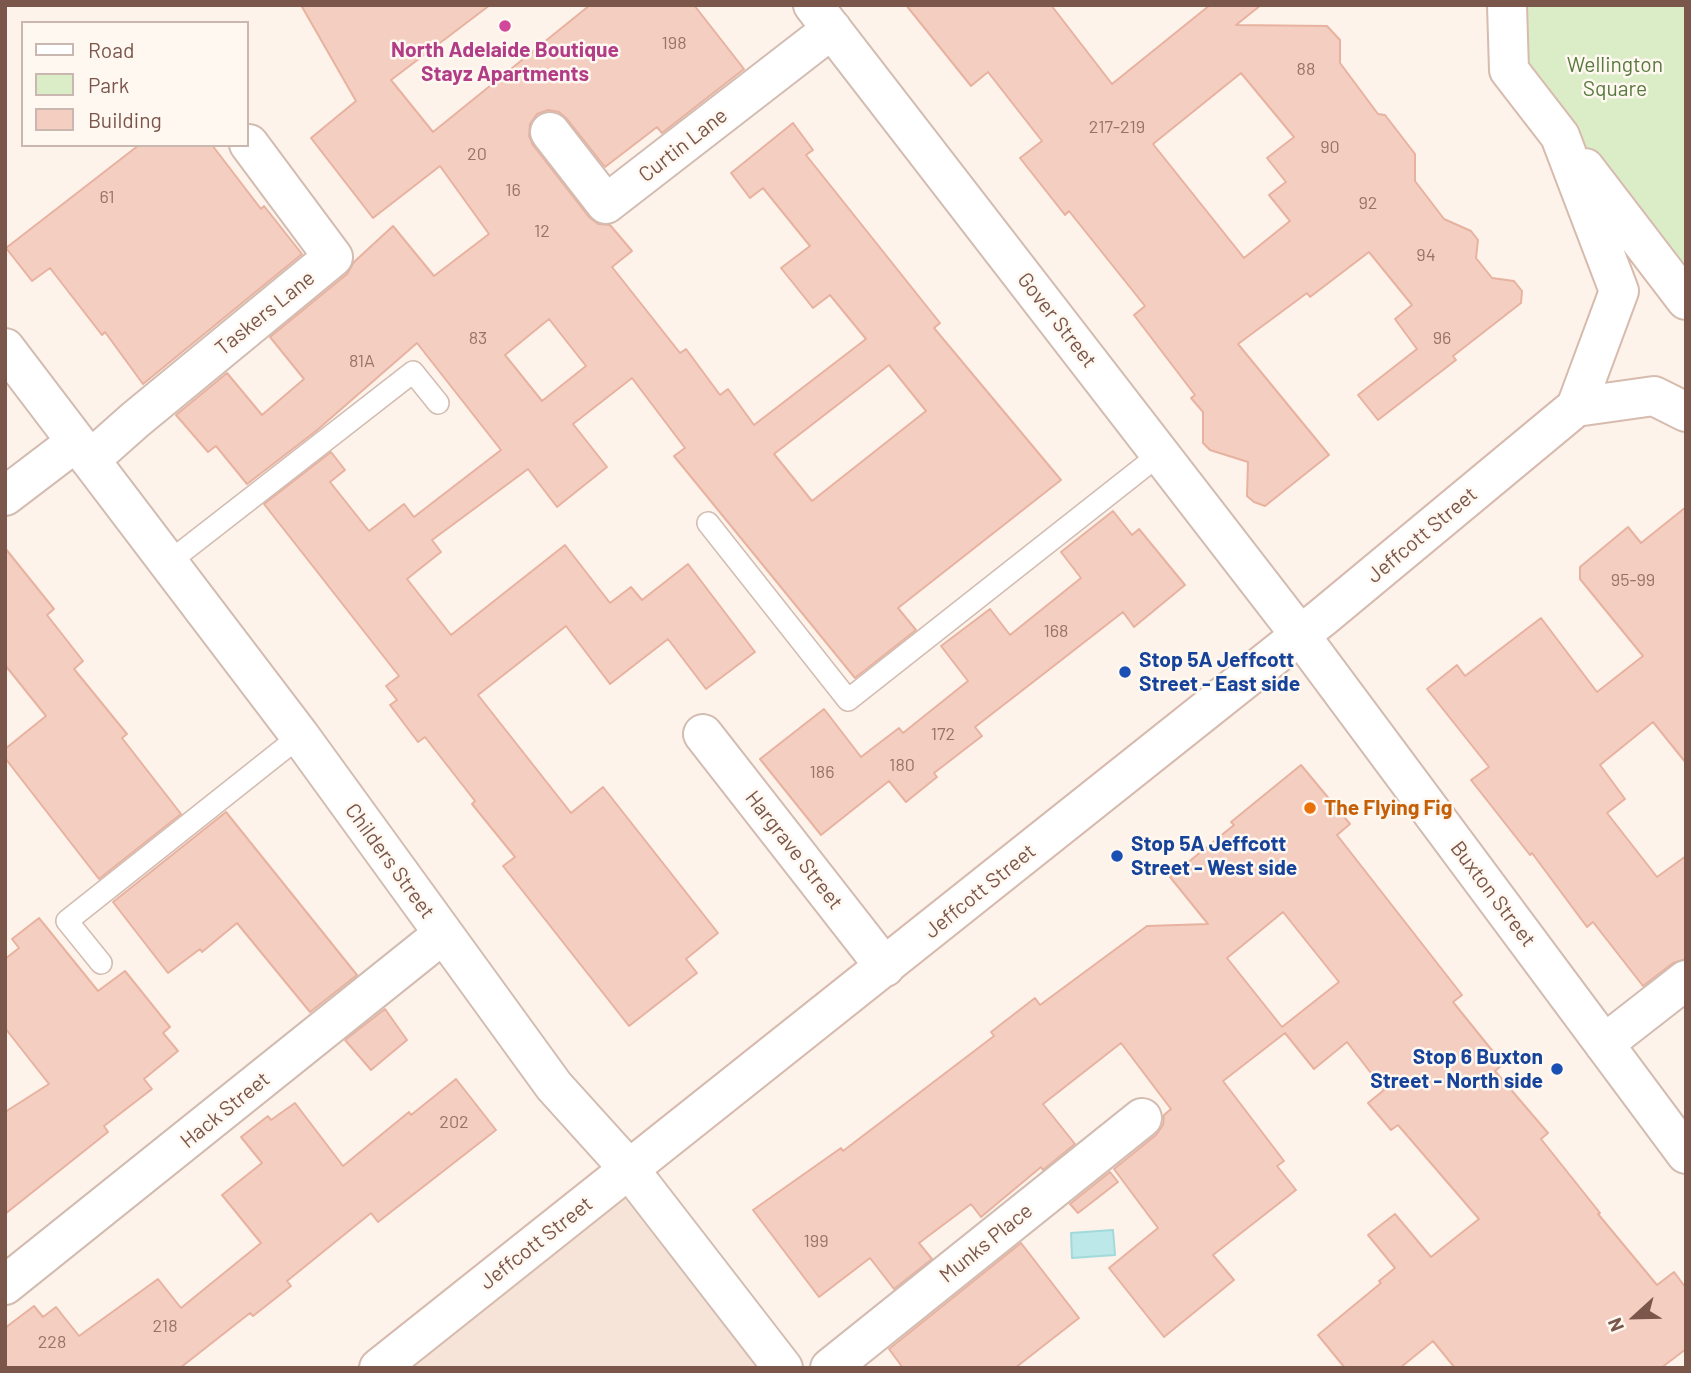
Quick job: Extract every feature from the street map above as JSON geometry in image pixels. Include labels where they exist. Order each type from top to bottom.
[{"type":"street","points":[[1507,5],[1509,70],[1686,300]]},
{"type":"street","name":"Curtin Lane","points":[[550,132],[606,204],[822,17]]},
{"type":"street","name":"Gover Street","points":[[822,17],[1300,635]]},
{"type":"street","points":[[1560,136],[1619,291],[1576,407],[1654,396],[1686,412]]},
{"type":"street","name":"Taskers Lane","points":[[83,451],[135,420],[333,257],[249,144]]},
{"type":"street","name":"Childers Street","points":[[5,348],[300,736],[554,1086],[629,1169],[783,1368]]},
{"type":"street","name":"Jeffcott Street","points":[[379,1368],[1300,635],[1576,407]]},
{"type":"street","points":[[5,496],[83,451]]},
{"type":"street","name":"Buxton Street","points":[[1300,635],[1686,1154]]},
{"type":"street","name":"Hargrave Street","points":[[703,734],[885,967]]},
{"type":"street","name":"Hack Street","points":[[5,1285],[443,934]]},
{"type":"street","points":[[1604,1044],[1686,980]]},
{"type":"street","name":"Munks Place","points":[[830,1368],[1142,1118]]},
{"type":"lane","points":[[169,562],[413,372],[438,403]]},
{"type":"lane","points":[[708,523],[848,700],[1160,454]]},
{"type":"lane","points":[[101,963],[67,921],[300,736]]},
{"type":"shaded area","points":[[629,1169],[783,1368],[379,1368]]},
{"type":"green space","name":"Wellington Square","points":[[1518,5],[1686,5],[1686,289],[1527,77]]},
{"type":"water","points":[[1113,1230],[1115,1255],[1072,1258],[1071,1233]]},
{"type":"building","points":[[301,5],[490,5],[391,80],[433,132],[590,5],[694,5],[744,69],[662,133],[657,127],[605,167],[559,112],[548,110],[537,114],[530,124],[529,136],[533,145],[589,217],[598,224],[610,225],[632,251],[612,267],[680,353],[686,349],[720,395],[728,389],[754,425],[866,339],[830,295],[813,308],[781,268],[810,246],[763,188],[750,198],[731,173],[793,123],[813,150],[806,155],[940,323],[934,328],[1061,480],[898,608],[916,630],[855,678],[674,456],[685,448],[632,378],[573,424],[607,467],[557,507],[528,469],[432,540],[441,552],[407,579],[451,635],[565,545],[610,603],[631,587],[642,600],[688,564],[755,652],[706,689],[668,639],[610,684],[566,626],[478,695],[571,813],[603,787],[718,933],[686,959],[697,973],[629,1026],[503,866],[515,857],[472,804],[475,801],[425,737],[418,742],[390,705],[397,700],[386,686],[399,676],[264,504],[331,452],[345,470],[330,482],[369,531],[404,504],[414,517],[501,450],[417,343],[316,431],[247,484],[216,446],[208,452],[176,415],[227,373],[262,415],[304,379],[270,337],[347,274],[354,262],[393,226],[434,276],[489,234],[440,166],[373,218],[311,138],[356,101]],"holes":[[[549,319],[586,366],[542,401],[505,355]],[[889,365],[926,411],[812,501],[774,454]]]},
{"type":"building","points":[[906,5],[1051,5],[1112,84],[1210,5],[1261,5],[1236,25],[1327,26],[1340,40],[1340,63],[1378,114],[1385,115],[1415,154],[1415,181],[1444,219],[1471,231],[1478,240],[1476,258],[1492,278],[1514,281],[1522,291],[1521,303],[1453,356],[1456,360],[1378,420],[1358,395],[1417,349],[1395,319],[1412,305],[1369,252],[1310,297],[1307,293],[1238,344],[1329,455],[1265,506],[1254,502],[1247,496],[1248,462],[1210,450],[1203,443],[1203,412],[1191,398],[1195,395],[1134,315],[1145,306],[1069,211],[1065,215],[1020,158],[1042,141],[988,72],[971,86]],"holes":[[[1241,73],[1294,137],[1267,158],[1286,182],[1269,195],[1290,221],[1244,258],[1153,144]]]},
{"type":"building","points":[[136,147],[214,147],[261,209],[264,206],[302,254],[143,384],[105,332],[102,335],[50,268],[32,281],[6,248]]},
{"type":"building","points":[[1686,507],[1686,763],[1653,722],[1600,765],[1625,799],[1607,813],[1657,877],[1686,856],[1686,959],[1673,963],[1643,986],[1593,922],[1587,927],[1532,853],[1530,855],[1471,780],[1489,767],[1427,689],[1457,665],[1465,676],[1541,618],[1597,692],[1643,656],[1580,579],[1580,567],[1628,527],[1641,543]]},
{"type":"building","points":[[1113,511],[1132,535],[1139,529],[1185,585],[1134,627],[1123,612],[975,727],[982,736],[934,773],[937,777],[906,802],[889,781],[821,835],[760,759],[824,709],[861,757],[899,728],[903,733],[968,681],[941,646],[990,609],[1010,635],[1081,578],[1061,552]]},
{"type":"building","points":[[5,548],[54,609],[47,615],[83,661],[74,669],[127,734],[122,738],[181,814],[99,879],[5,758],[5,749],[46,716],[5,665]]},
{"type":"building","points":[[1301,765],[1350,824],[1337,835],[1462,995],[1453,1002],[1503,1064],[1495,1071],[1548,1133],[1541,1139],[1657,1285],[1674,1272],[1686,1288],[1686,1349],[1661,1368],[1455,1368],[1433,1341],[1400,1368],[1345,1368],[1318,1335],[1381,1283],[1379,1281],[1395,1268],[1368,1235],[1395,1214],[1431,1257],[1479,1219],[1398,1125],[1391,1130],[1368,1103],[1384,1090],[1347,1042],[1314,1069],[1285,1033],[1223,1081],[1284,1161],[1277,1166],[1296,1190],[1213,1255],[1234,1280],[1164,1337],[1109,1268],[1158,1228],[1114,1169],[1156,1135],[1163,1125],[1164,1115],[1171,1109],[1121,1043],[1043,1104],[1075,1144],[1043,1170],[1041,1167],[981,1217],[971,1204],[919,1243],[932,1259],[894,1289],[870,1258],[819,1297],[753,1210],[841,1148],[843,1151],[994,1036],[991,1032],[1035,998],[1040,1005],[1147,926],[1208,924],[1170,877],[1234,825],[1231,822]],"holes":[[[1283,912],[1339,982],[1282,1027],[1227,958]]]},
{"type":"building","points":[[226,812],[357,975],[310,1012],[237,923],[202,952],[200,949],[168,973],[113,902]]},
{"type":"building","points":[[39,918],[98,991],[125,971],[170,1027],[163,1033],[178,1051],[144,1079],[152,1089],[104,1126],[108,1132],[5,1214],[5,1112],[49,1084],[5,1028],[5,959],[19,948],[12,939]]},
{"type":"building","points":[[385,1009],[407,1040],[371,1070],[345,1040]]},
{"type":"building","points":[[456,1079],[496,1130],[378,1222],[371,1213],[287,1281],[291,1286],[253,1316],[250,1313],[180,1368],[5,1368],[5,1328],[34,1306],[43,1317],[56,1307],[79,1336],[158,1279],[181,1308],[261,1243],[222,1195],[262,1163],[241,1137],[268,1116],[271,1120],[295,1103],[343,1166],[409,1112],[411,1115]]},
{"type":"building","points":[[1110,1172],[1118,1182],[1078,1213],[1070,1204]]},
{"type":"building","points":[[1021,1243],[1079,1318],[1015,1368],[903,1368],[889,1349]]},
{"type":"place","name":"North Adelaide Boutique Stayz Apartments","points":[[505,26]]},
{"type":"place","name":"Stop 5A Jeffcott Street - East side","points":[[1125,672]]},
{"type":"place","name":"The Flying Fig","points":[[1310,808]]},
{"type":"place","name":"Stop 5A Jeffcott Street - West side","points":[[1117,856]]},
{"type":"place","name":"Stop 6 Buxton Street - North side","points":[[1557,1069]]}]
